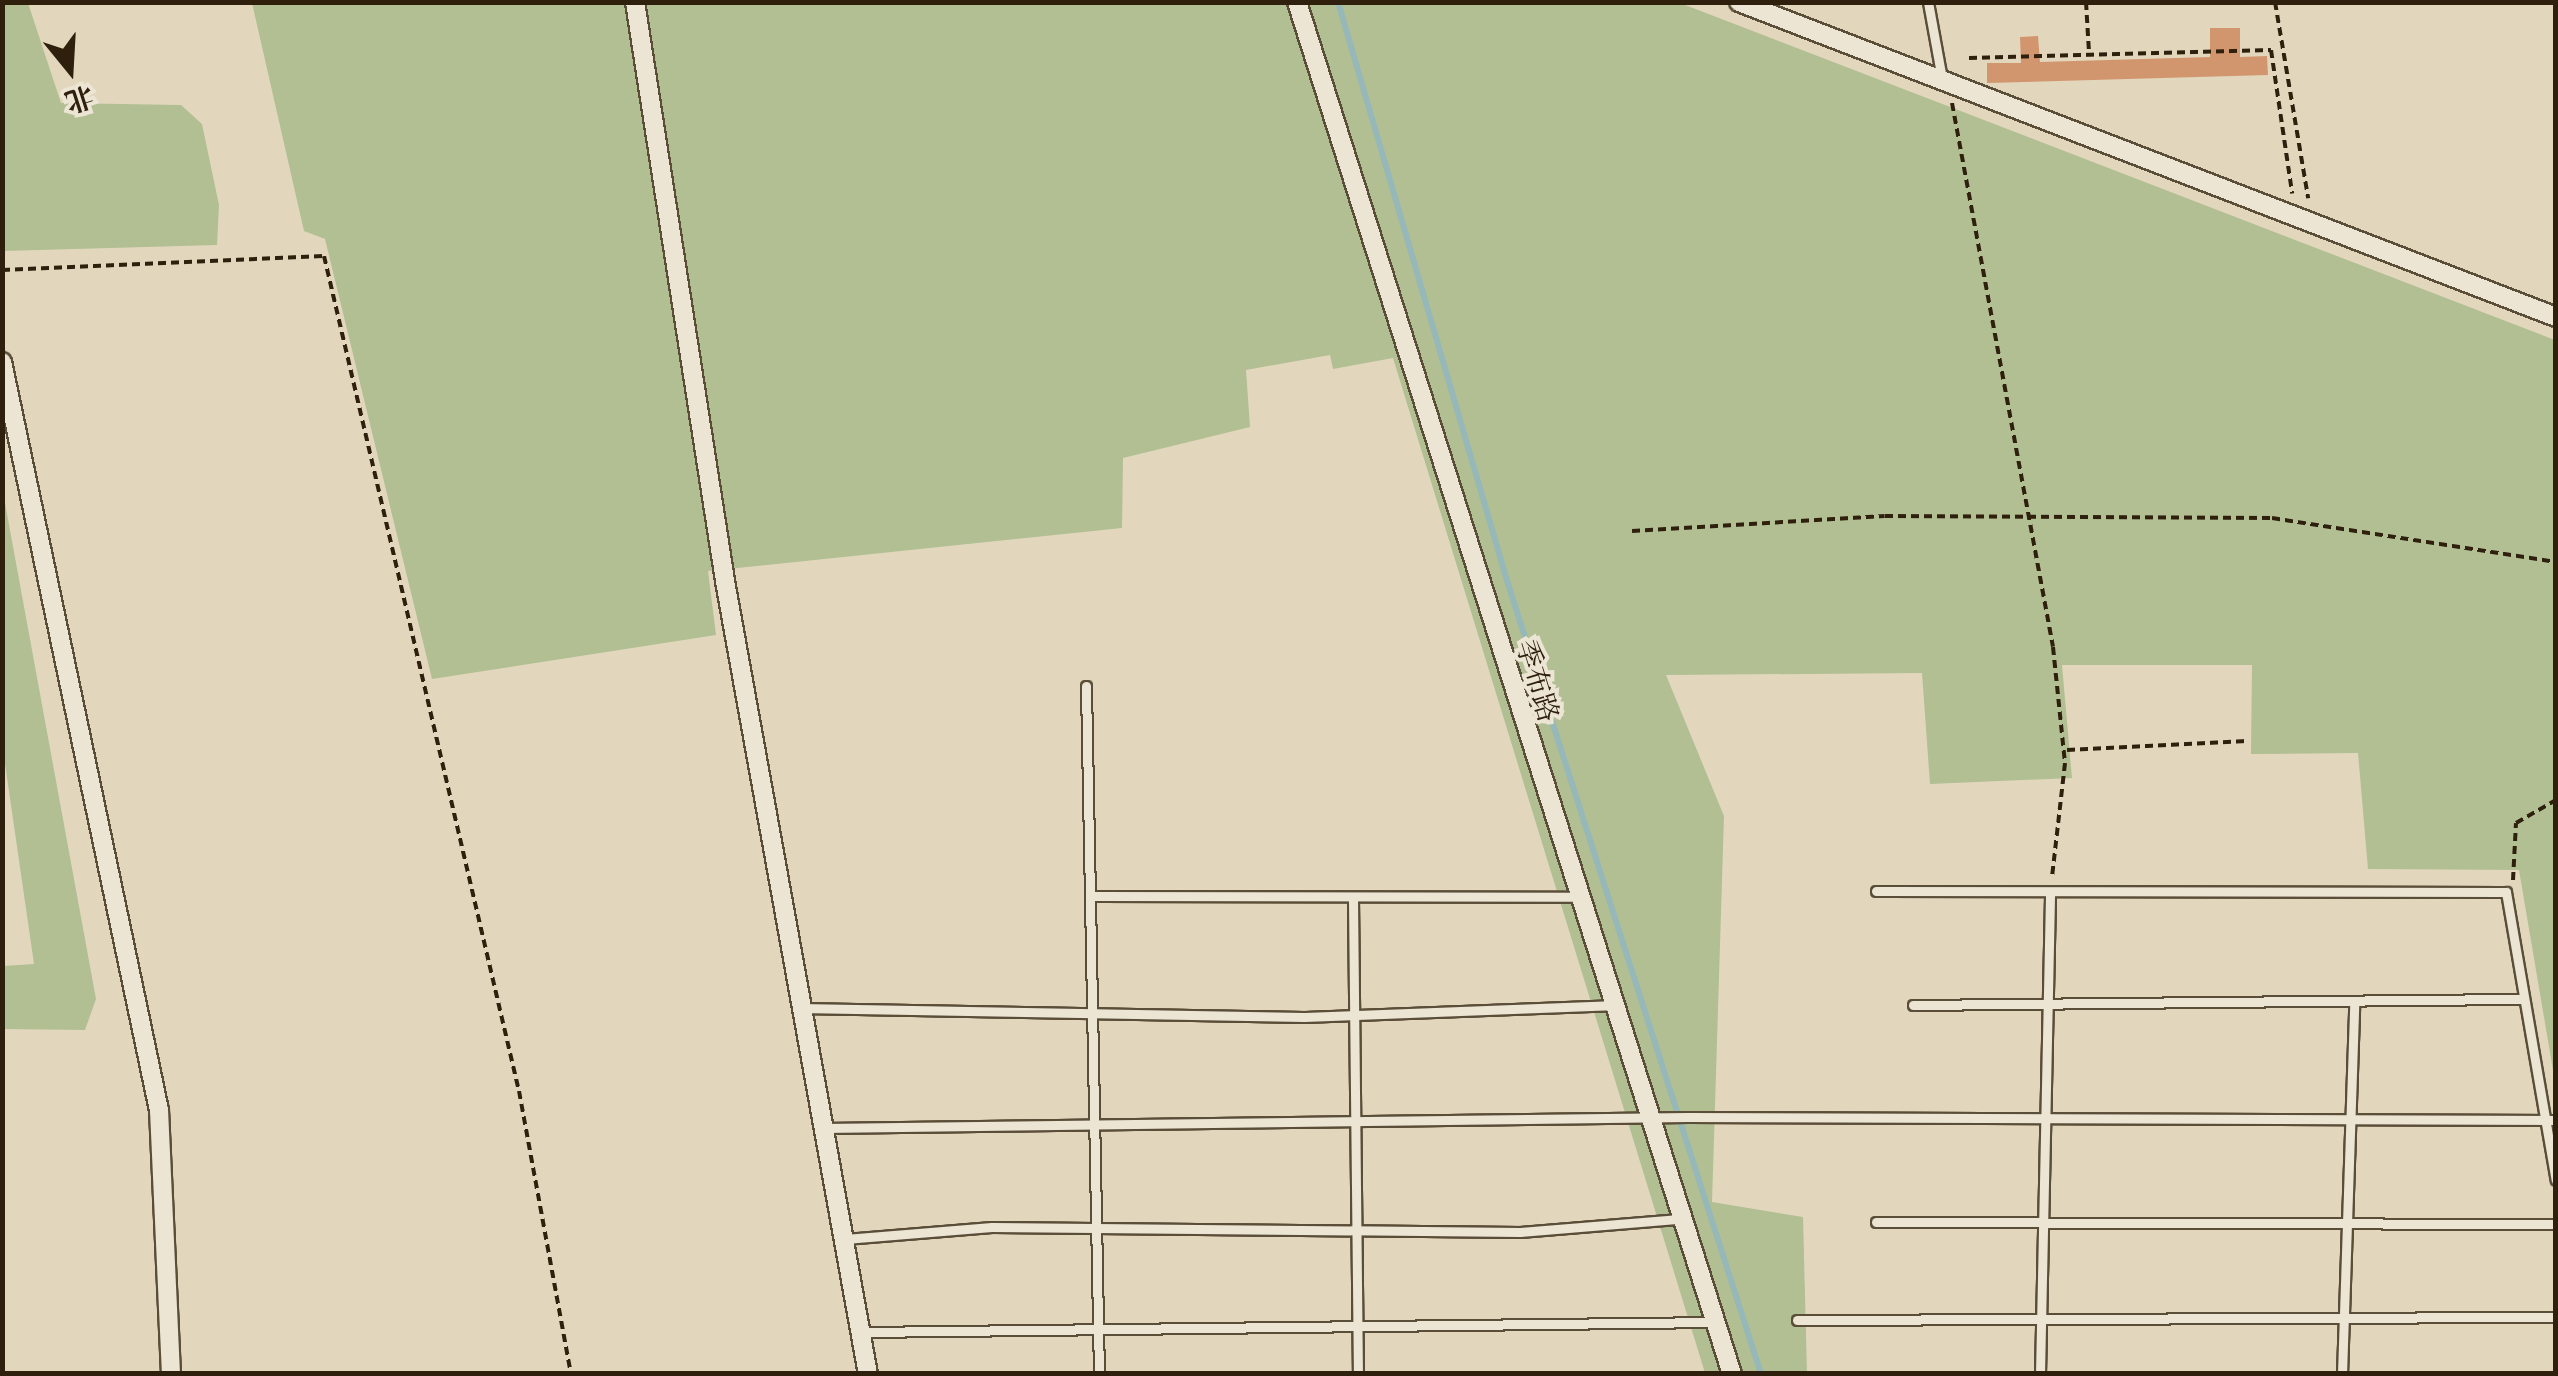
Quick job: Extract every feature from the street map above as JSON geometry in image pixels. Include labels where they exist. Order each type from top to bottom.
[{"type":"street","points":[[635,2],[800,1008],[846,1239],[868,1374]]},
{"type":"street","name":"季布路","points":[[1297,2],[1575,898],[1732,1374]]},
{"type":"street","points":[[1739,2],[2556,316]]},
{"type":"street","points":[[2,362],[158,1110],[171,1374]]},
{"type":"lane","points":[[1928,2],[1945,82]]},
{"type":"lane","points":[[1086,686],[1094,896],[1099,1374]]},
{"type":"lane","points":[[1876,891],[2506,892],[2520,998],[2550,1120],[2556,1180]]},
{"type":"lane","points":[[2040,1374],[2051,1005],[2050,892]]},
{"type":"lane","points":[[1094,896],[1575,898]]},
{"type":"lane","points":[[1353,900],[1358,1374]]},
{"type":"lane","points":[[1913,1005],[2354,1005],[2520,998]]},
{"type":"lane","points":[[800,1008],[1353,1012],[1611,1005]]},
{"type":"lane","points":[[2342,1374],[2354,1005]]},
{"type":"lane","points":[[822,1128],[1648,1118],[2550,1120]]},
{"type":"lane","points":[[846,1239],[1095,1228],[1520,1232],[1679,1219]]},
{"type":"lane","points":[[1876,1222],[2556,1224]]},
{"type":"lane","points":[[1797,1320],[2556,1316]]},
{"type":"lane","points":[[862,1332],[1099,1335],[1714,1322]]},
{"type":"path","points":[[2086,2],[2089,53]]},
{"type":"path","points":[[2275,2],[2308,198]]},
{"type":"path","points":[[1969,58],[2271,50],[2293,198]]},
{"type":"path","points":[[1945,82],[2028,518],[2065,750],[2050,892]]},
{"type":"path","points":[[2,270],[324,256],[515,1072],[570,1374]]},
{"type":"path","points":[[1632,531],[1885,516],[2272,518],[2556,562]]},
{"type":"path","points":[[2065,750],[2247,741]]},
{"type":"path","points":[[2506,892],[2520,846],[2516,824],[2556,800]]},
{"type":"green space","points":[[2,3],[28,3],[61,103],[181,105],[202,124],[219,205],[217,245],[3,251]]},
{"type":"green space","points":[[252,3],[1680,3],[2555,340],[2555,1082],[2519,870],[2368,869],[2358,753],[2251,754],[2252,665],[2062,665],[2072,778],[1930,784],[1922,673],[1666,675],[1724,816],[1712,1202],[1803,1217],[1807,1373],[1705,1373],[1393,358],[1333,369],[1330,355],[1246,370],[1250,427],[1123,458],[1122,528],[708,571],[716,635],[432,679],[325,239],[304,231]]},
{"type":"green space","points":[[3,492],[96,999],[85,1030],[3,1029],[3,966],[34,964],[2,743]]},
{"type":"building","points":[[2210,28],[2240,28],[2240,57],[2267,56],[2268,75],[1987,83],[1987,63],[2021,63],[2020,37],[2038,36],[2040,62],[2210,57]]},
{"type":"waterway","points":[[1338,2],[1508,584],[1761,1374]]}]
